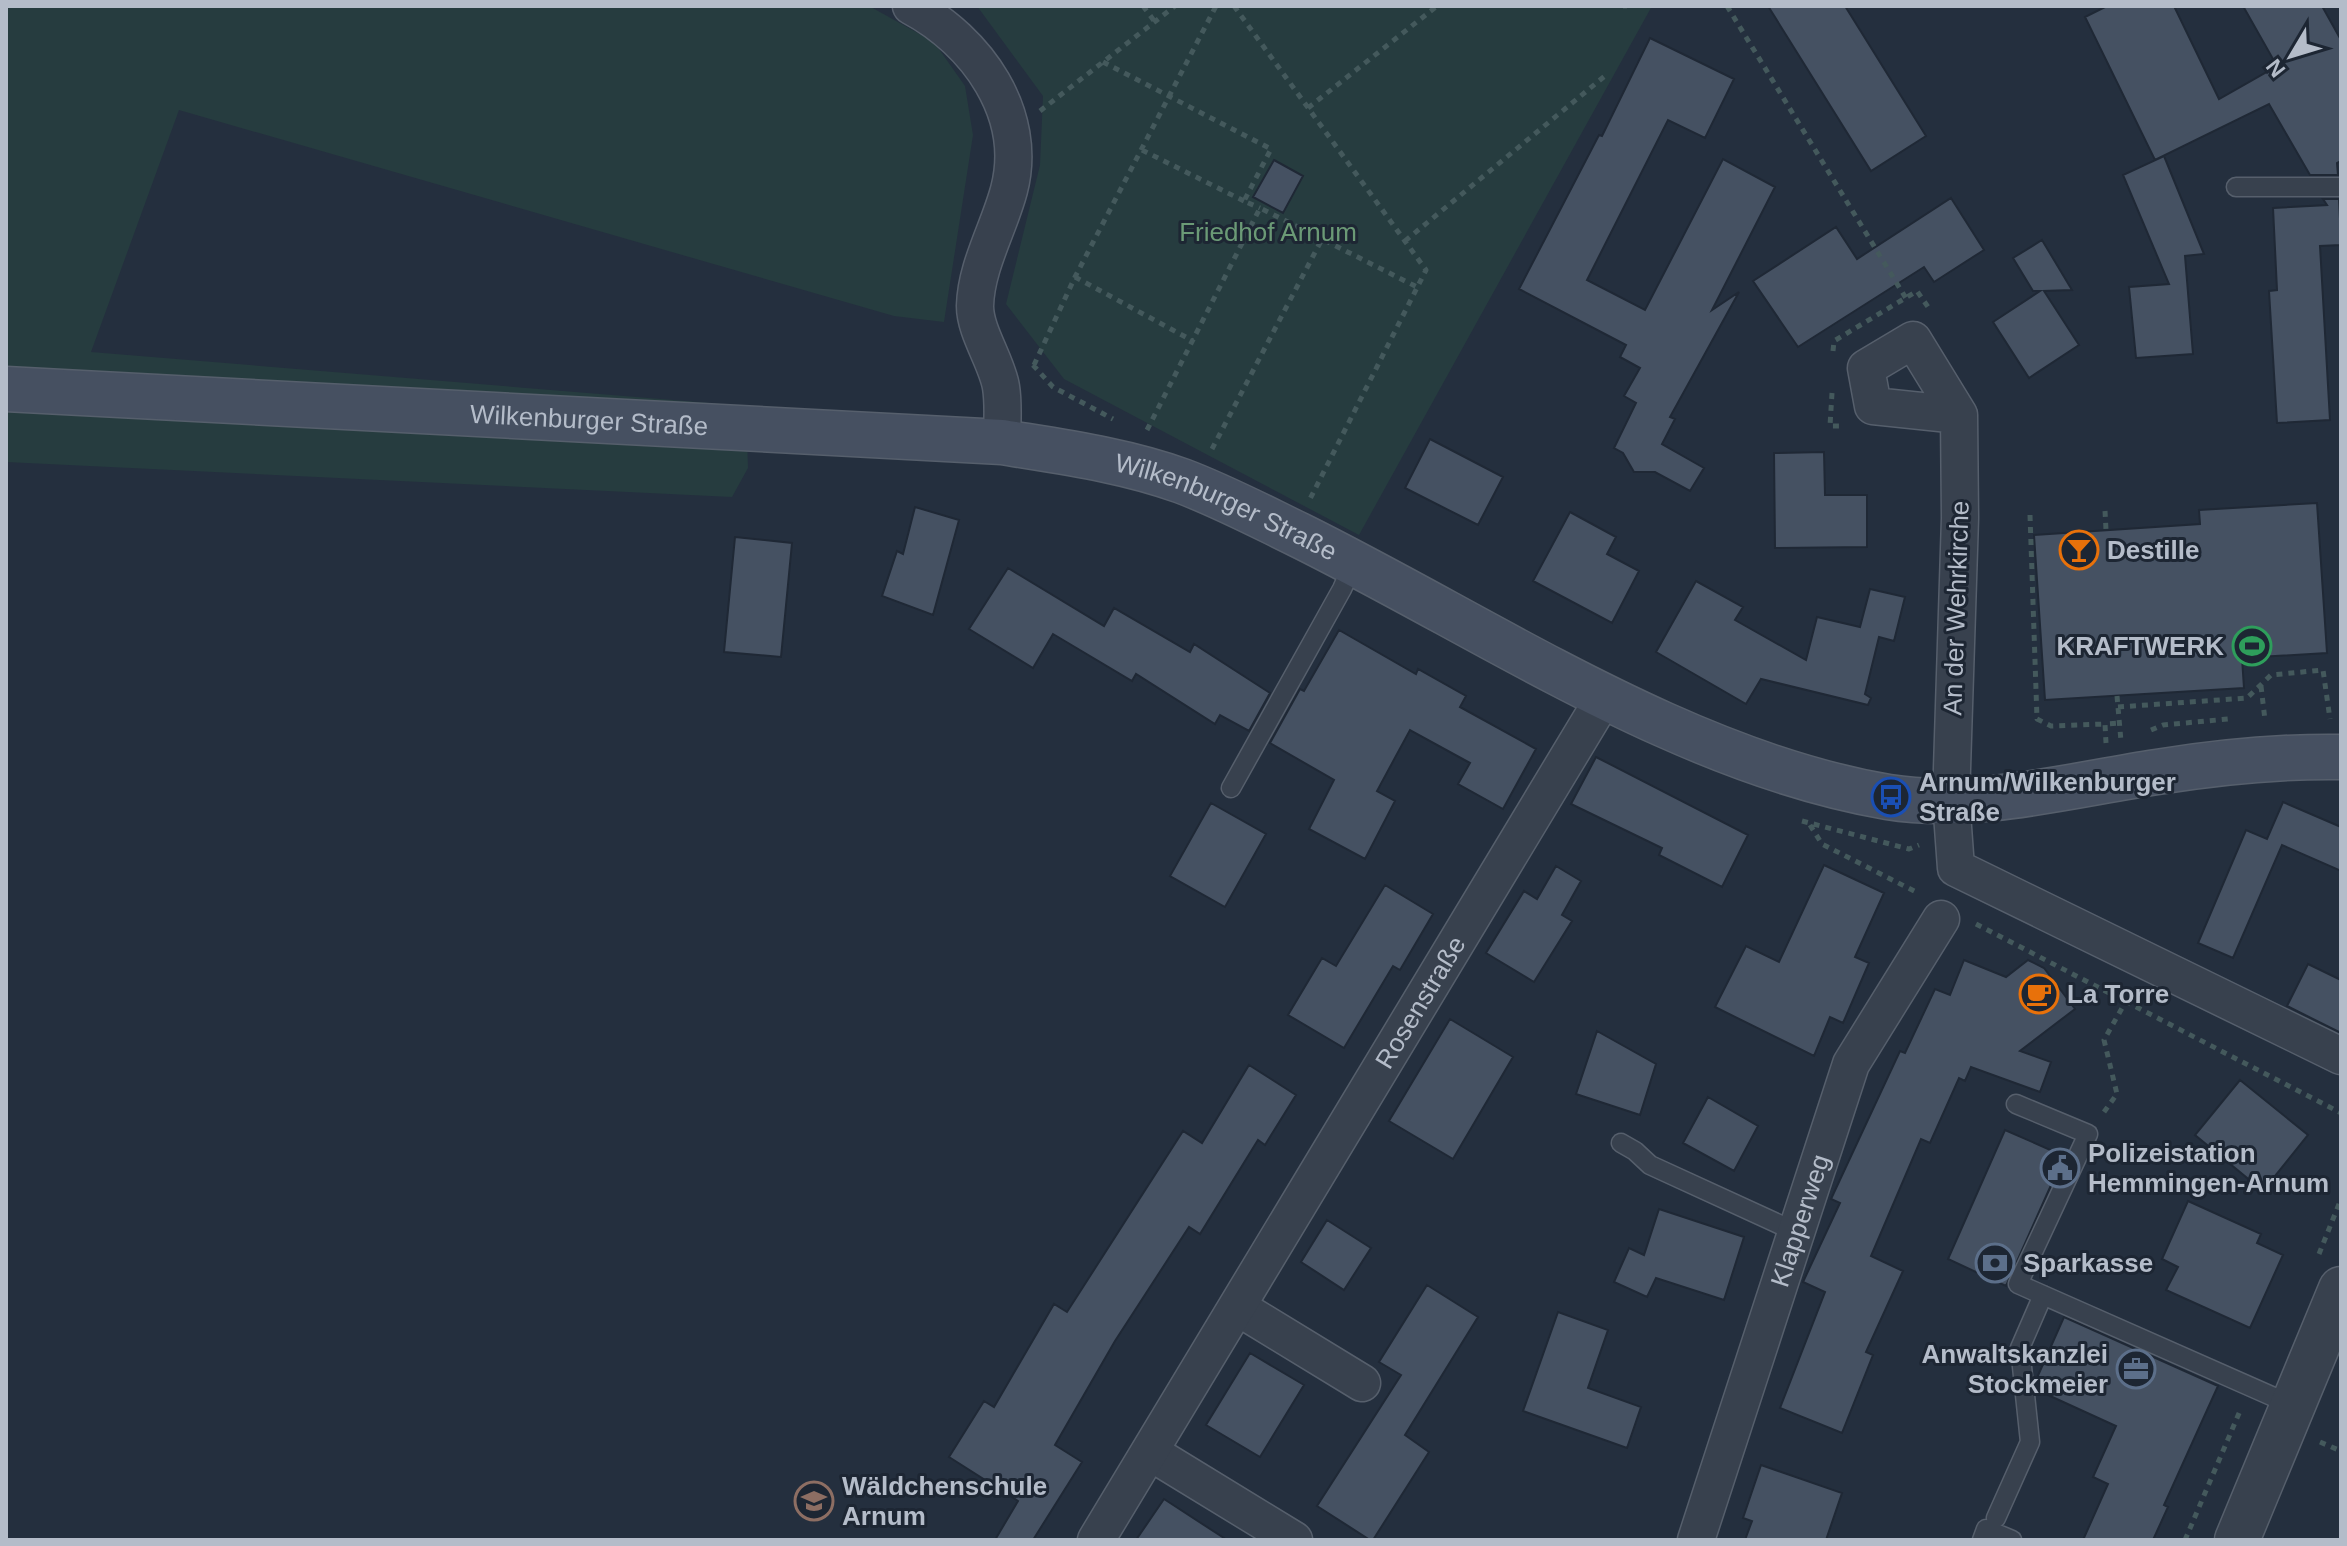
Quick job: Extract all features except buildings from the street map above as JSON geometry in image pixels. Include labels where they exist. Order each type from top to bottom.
[{"type":"main road","name":"Wilkenburger Straße","points":[[6,389],[1002,442],[1123,462],[1184,482],[1354,562],[1605,696],[1700,740],[1810,779],[1891,797],[1951,800],[2023,795],[2159,771],[2279,756],[2341,757]]},
{"type":"street","points":[[911,6],[929,15],[979,60],[1008,113],[1015,160],[1009,190],[976,287],[975,311],[1001,386],[1002,442]]},
{"type":"street","points":[[1913,340],[1959,415],[1873,406],[1866,368],[1913,340]]},
{"type":"street","name":"An der Wehrkirche","points":[[1951,800],[1960,518],[1959,415]]},
{"type":"street","name":"Rosenstraße","points":[[1096,1540],[1239,1308],[1605,696]]},
{"type":"street","points":[[1951,800],[1956,868],[2341,1056]]},
{"type":"street","name":"Klapperweg","points":[[1696,1540],[1851,1064],[1948,913]]},
{"type":"street","points":[[2237,1540],[2302,1422],[2341,1289]]},
{"type":"street","points":[[1239,1308],[1362,1383]]},
{"type":"street","points":[[1150,1452],[1294,1540]]},
{"type":"lane","points":[[2236,187],[2341,187]]},
{"type":"lane","points":[[1231,788],[1354,562]]},
{"type":"lane","points":[[2016,1104],[2088,1134],[2018,1284],[2302,1422]]},
{"type":"lane","points":[[1621,1143],[1650,1165],[1796,1232]]},
{"type":"lane","points":[[1996,1518],[2030,1442],[2020,1348],[2043,1295]]},
{"type":"lane","points":[[1982,1540],[1986,1529],[2012,1540]]},
{"type":"path","points":[[1143,6],[1155,22]]},
{"type":"path","points":[[1036,115],[1175,6]]},
{"type":"path","points":[[1034,365],[1075,277],[1216,6]]},
{"type":"path","points":[[1234,6],[1426,270],[1308,505]]},
{"type":"path","points":[[1308,108],[1437,6]]},
{"type":"path","points":[[1727,6],[1907,297],[1913,340]]},
{"type":"path","points":[[1103,62],[1271,149],[1244,201]]},
{"type":"path","points":[[1405,241],[1606,75]]},
{"type":"path","points":[[1142,150],[1417,287]]},
{"type":"path","points":[[1145,435],[1260,208]]},
{"type":"path","points":[[1210,453],[1322,239]]},
{"type":"path","points":[[1075,277],[1193,341]]},
{"type":"path","points":[[1833,355],[1834,341],[1907,297]]},
{"type":"path","points":[[1026,352],[1053,387],[1119,421]]},
{"type":"path","points":[[1832,383],[1830,426],[1845,426]]},
{"type":"path","points":[[2105,511],[2106,530]]},
{"type":"path","points":[[2030,515],[2037,719],[2051,726],[2120,724],[2117,696]]},
{"type":"path","points":[[2118,707],[2247,698],[2271,675],[2323,670],[2329,716]]},
{"type":"path","points":[[2261,685],[2265,717]]},
{"type":"path","points":[[2105,724],[2106,748]]},
{"type":"path","points":[[1809,825],[1822,844],[1948,913],[2341,1113]]},
{"type":"path","points":[[2088,1134],[2117,1094],[2104,1040],[2126,1001]]},
{"type":"path","points":[[2302,1422],[2341,1451]]},
{"type":"green space","points":[[6,6],[869,6],[934,42],[965,86],[973,135],[944,322],[894,316],[179,110],[91,352],[746,406],[748,468],[732,497],[6,462]]},
{"type":"green space","name":"Friedhof Arnum","points":[[977,6],[1652,6],[1359,535],[1064,379],[1006,304],[1040,165],[1043,96]]},
{"type":"place","name":"Destille","points":[[2079,550]]},
{"type":"place","name":"KRAFTWERK","points":[[2252,646]]},
{"type":"place","name":"Arnum/Wilkenburger Straße","points":[[1891,797]]},
{"type":"place","name":"La Torre","points":[[2039,994]]},
{"type":"place","name":"Polizeistation Hemmingen-Arnum","points":[[2060,1168]]},
{"type":"place","name":"Sparkasse","points":[[1995,1263]]},
{"type":"place","name":"Anwaltskanzlei Stockmeier","points":[[2136,1369]]},
{"type":"place","name":"Wäldchenschule Arnum","points":[[814,1501]]}]
